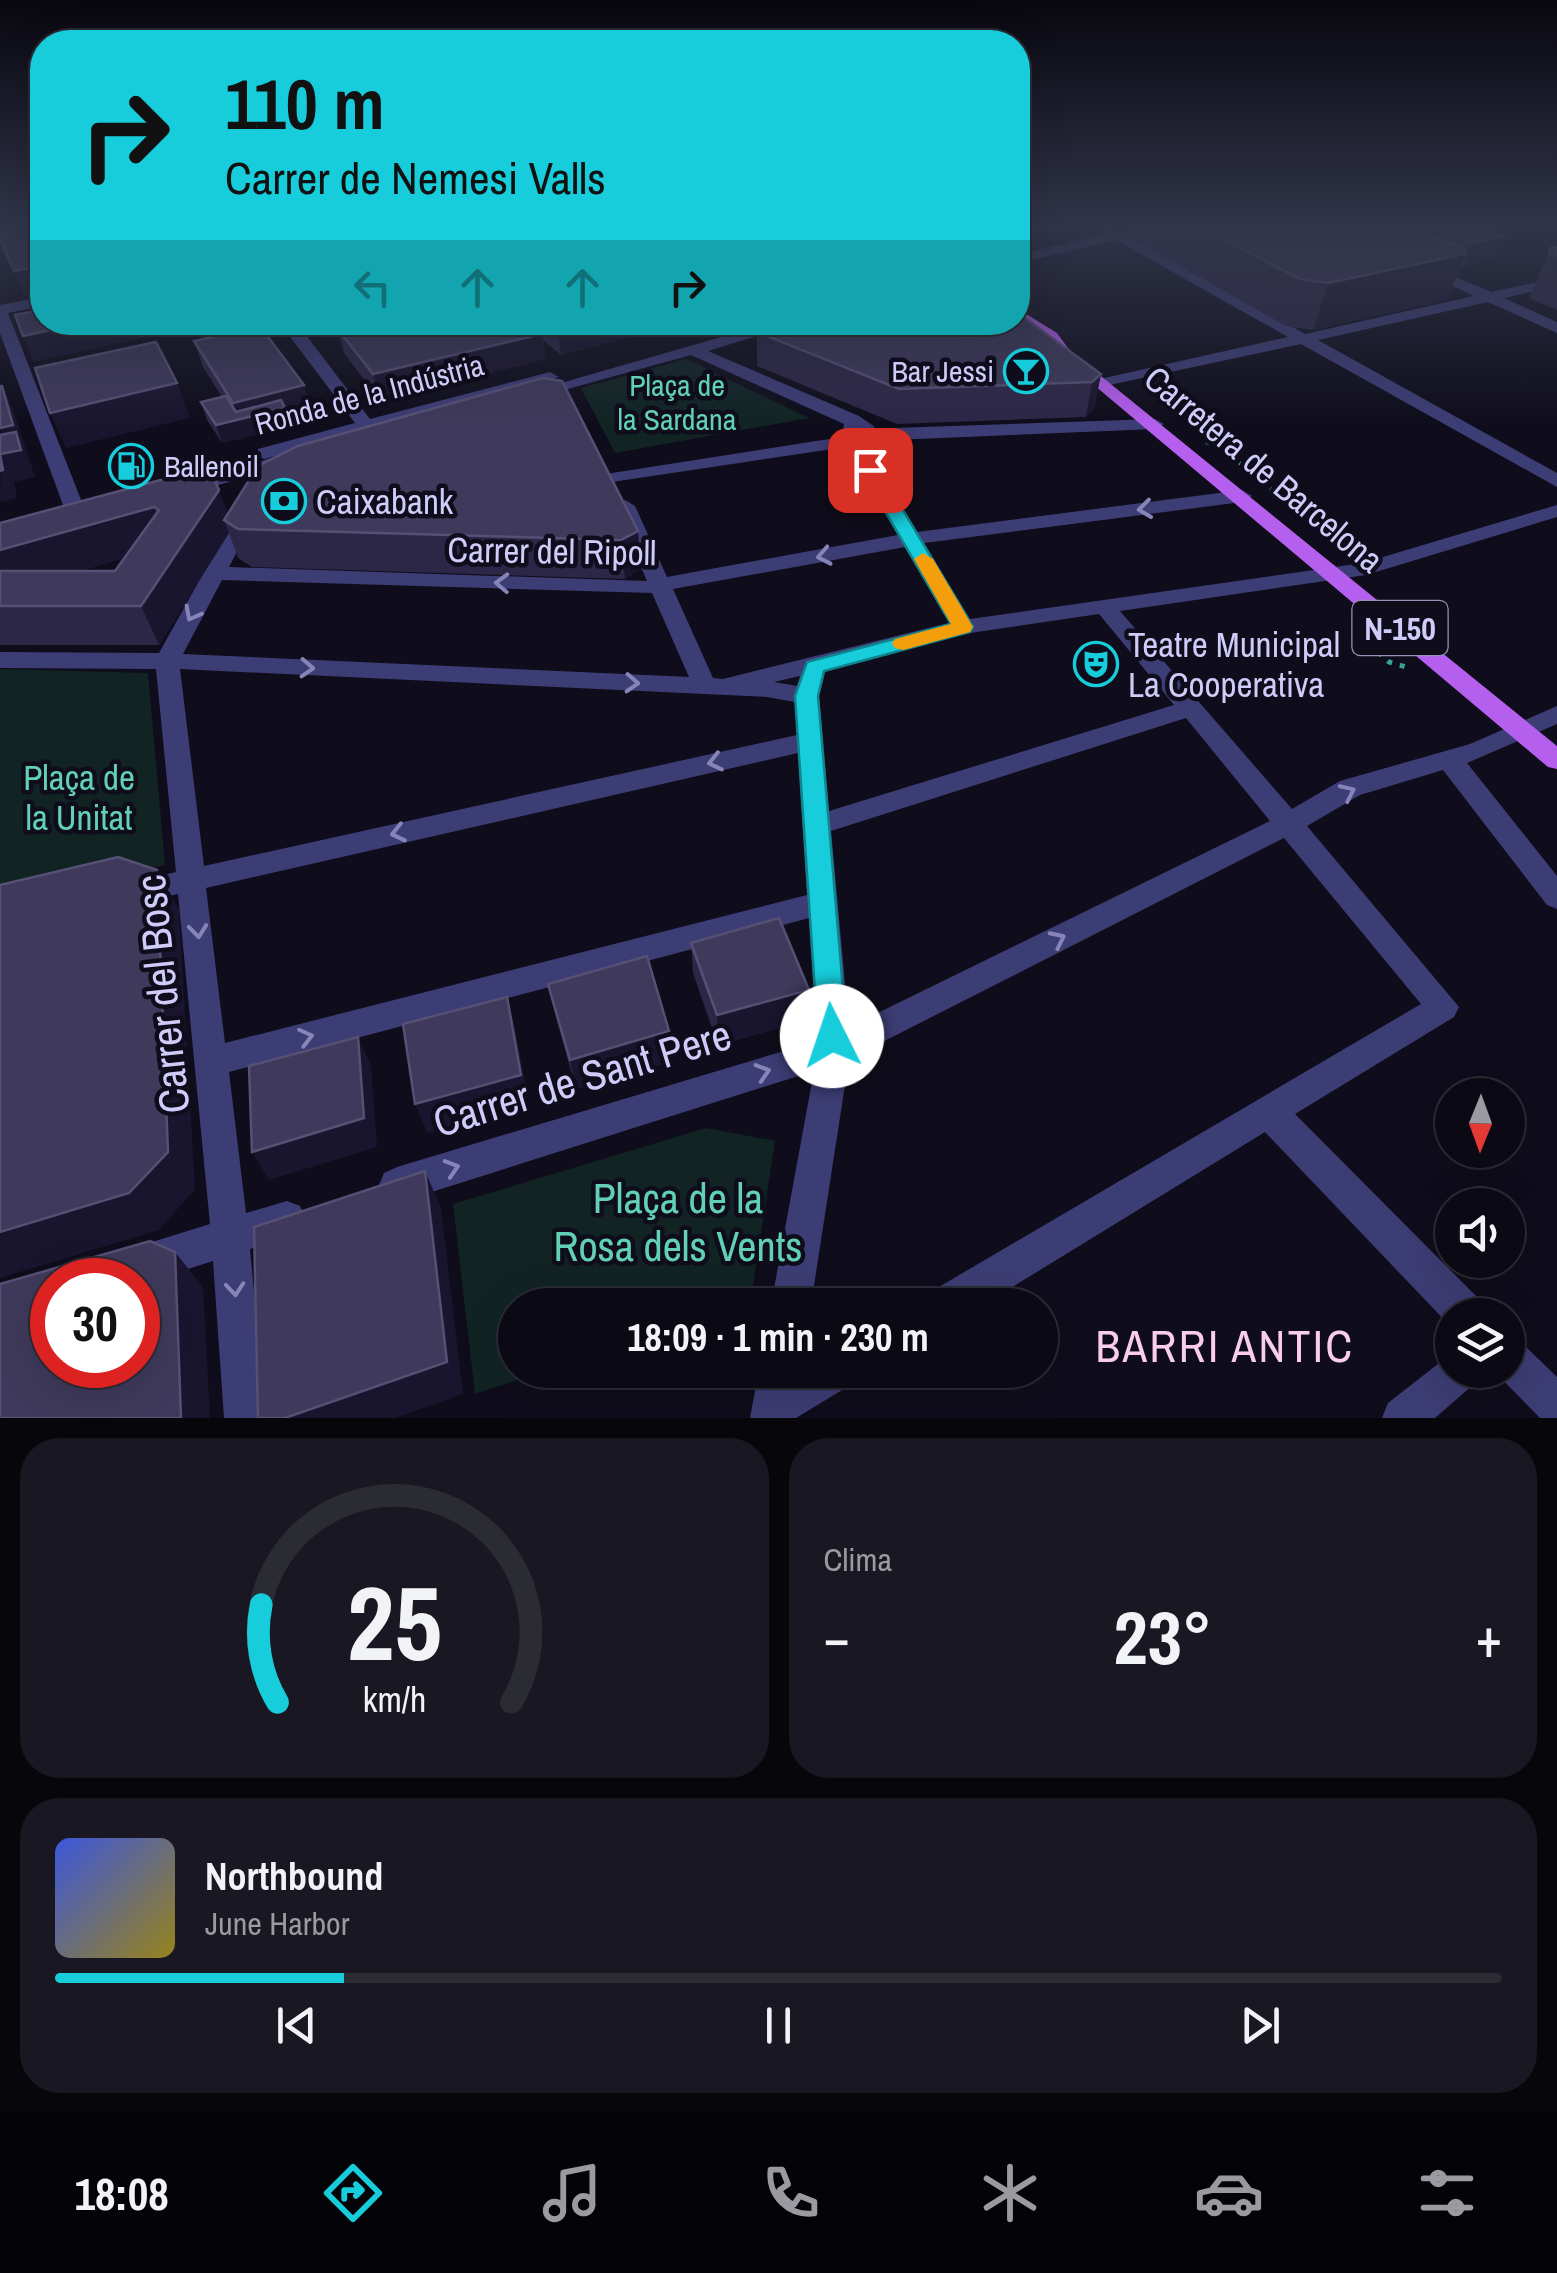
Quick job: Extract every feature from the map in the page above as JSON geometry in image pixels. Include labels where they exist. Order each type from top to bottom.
[{"type":"main road","name":"N-150","points":[[1030,322],[1051,336],[1062,350]]},
{"type":"main road","name":"N-150","points":[[1030,333],[1062,350]]},
{"type":"main road","name":"Carretera de Barcelona","points":[[1062,350],[1557,760]]},
{"type":"street","points":[[1221,293],[1557,481]]},
{"type":"street","points":[[1480,293],[1557,328]]},
{"type":"street","points":[[1106,383],[1510,293]]},
{"type":"street","points":[[30,305],[0,311],[72,511]]},
{"type":"street","points":[[297,335],[366,426]]},
{"type":"street","name":"Ronda de la Indústria","points":[[705,335],[366,426],[160,488],[569,395],[692,350],[747,335]]},
{"type":"street","points":[[692,350],[852,430],[963,627]]},
{"type":"street","points":[[714,687],[608,472],[852,430],[893,434],[1154,424]]},
{"type":"street","points":[[167,661],[262,492],[258,467]]},
{"type":"street","name":"Carrer del Ripoll","points":[[214,573],[662,586],[912,540],[1242,496]]},
{"type":"street","points":[[714,687],[814,667],[963,627],[1366,569],[1557,511]]},
{"type":"street","points":[[974,1288],[1443,1007],[1105,607]]},
{"type":"street","points":[[0,660],[167,661],[767,688],[806,696]]},
{"type":"street","name":"Carrer del Bosc","points":[[167,661],[212,1061],[245,1418]]},
{"type":"street","points":[[793,1288],[834,1050],[806,696],[814,667]]},
{"type":"street","points":[[816,824],[1191,708]]},
{"type":"street","name":"Carrer de Sant Pere","points":[[362,1196],[834,1050],[1290,823],[1350,788],[1496,744],[1519,729],[1557,714]]},
{"type":"street","points":[[111,898],[810,741]]},
{"type":"street","points":[[1450,758],[1557,897]]},
{"type":"street","points":[[212,1061],[822,904]]},
{"type":"street","points":[[1269,1112],[1450,1298]]},
{"type":"street","points":[[160,1259],[324,1208]]},
{"type":"street","points":[[1525,1374],[1557,1406]]},
{"type":"street","points":[[775,1399],[799,1388]]},
{"type":"street","points":[[1404,1418],[1439,1388]]},
{"type":"green space","name":"Plaça de la Sardana","points":[[686,359],[809,418],[615,453],[581,388]]},
{"type":"green space","name":"Plaça de la Unitat","points":[[0,669],[148,673],[165,865],[0,903]]},
{"type":"green space","name":"Plaça de la Rosa dels Vents","points":[[706,1128],[775,1141],[753,1288],[498,1288],[498,1386],[475,1394],[453,1204]]},
{"type":"building","points":[[30,312],[30,334],[23,336],[15,315]]},
{"type":"building","points":[[1030,322],[1101,374],[1092,382],[899,389],[764,335],[1030,335]]},
{"type":"building","points":[[220,335],[267,335],[304,385],[233,403],[194,341]]},
{"type":"building","points":[[342,335],[538,335],[373,374]]},
{"type":"building","points":[[156,342],[177,383],[50,413],[35,368]]},
{"type":"building","points":[[543,378],[562,381],[638,531],[621,540],[238,529],[224,520],[258,466],[298,446]]},
{"type":"building","points":[[0,386],[13,425],[0,428]]},
{"type":"building","points":[[226,396],[236,412],[281,400],[285,408],[216,425],[201,402]]},
{"type":"building","points":[[16,432],[21,450],[0,454],[0,435]]},
{"type":"building","points":[[209,467],[219,490],[141,606],[0,606],[0,571],[115,571],[159,510],[154,507],[0,550],[0,523]]},
{"type":"building","points":[[118,857],[157,870],[168,1152],[129,1193],[0,1232],[0,885]]},
{"type":"building","points":[[779,918],[809,990],[717,1015],[691,943]]},
{"type":"building","points":[[647,956],[669,1031],[570,1060],[548,984]]},
{"type":"building","points":[[507,997],[521,1075],[415,1104],[403,1024]]},
{"type":"building","points":[[358,1037],[364,1118],[252,1152],[249,1066]]},
{"type":"building","points":[[425,1171],[447,1362],[285,1418],[258,1418],[254,1227]]},
{"type":"building","points":[[150,1241],[175,1252],[181,1418],[0,1418],[0,1284],[30,1275],[30,1388],[160,1388],[160,1258],[91,1258]]},
{"type":"slow traffic","points":[[903,643],[963,627],[923,559]]},
{"type":"place","name":"Bar Jessi","points":[[1026,371]]},
{"type":"place","name":"Ballenoil","points":[[131,466]]},
{"type":"place","name":"Caixabank","points":[[284,501]]},
{"type":"place","name":"Teatre Municipal La Cooperativa","points":[[1096,664]]},
{"type":"district","name":"BARRI ANTIC","points":[[1225,1345]]},
{"type":"route","points":[[832,1036],[806,696],[814,667],[963,627],[870,470]]}]
